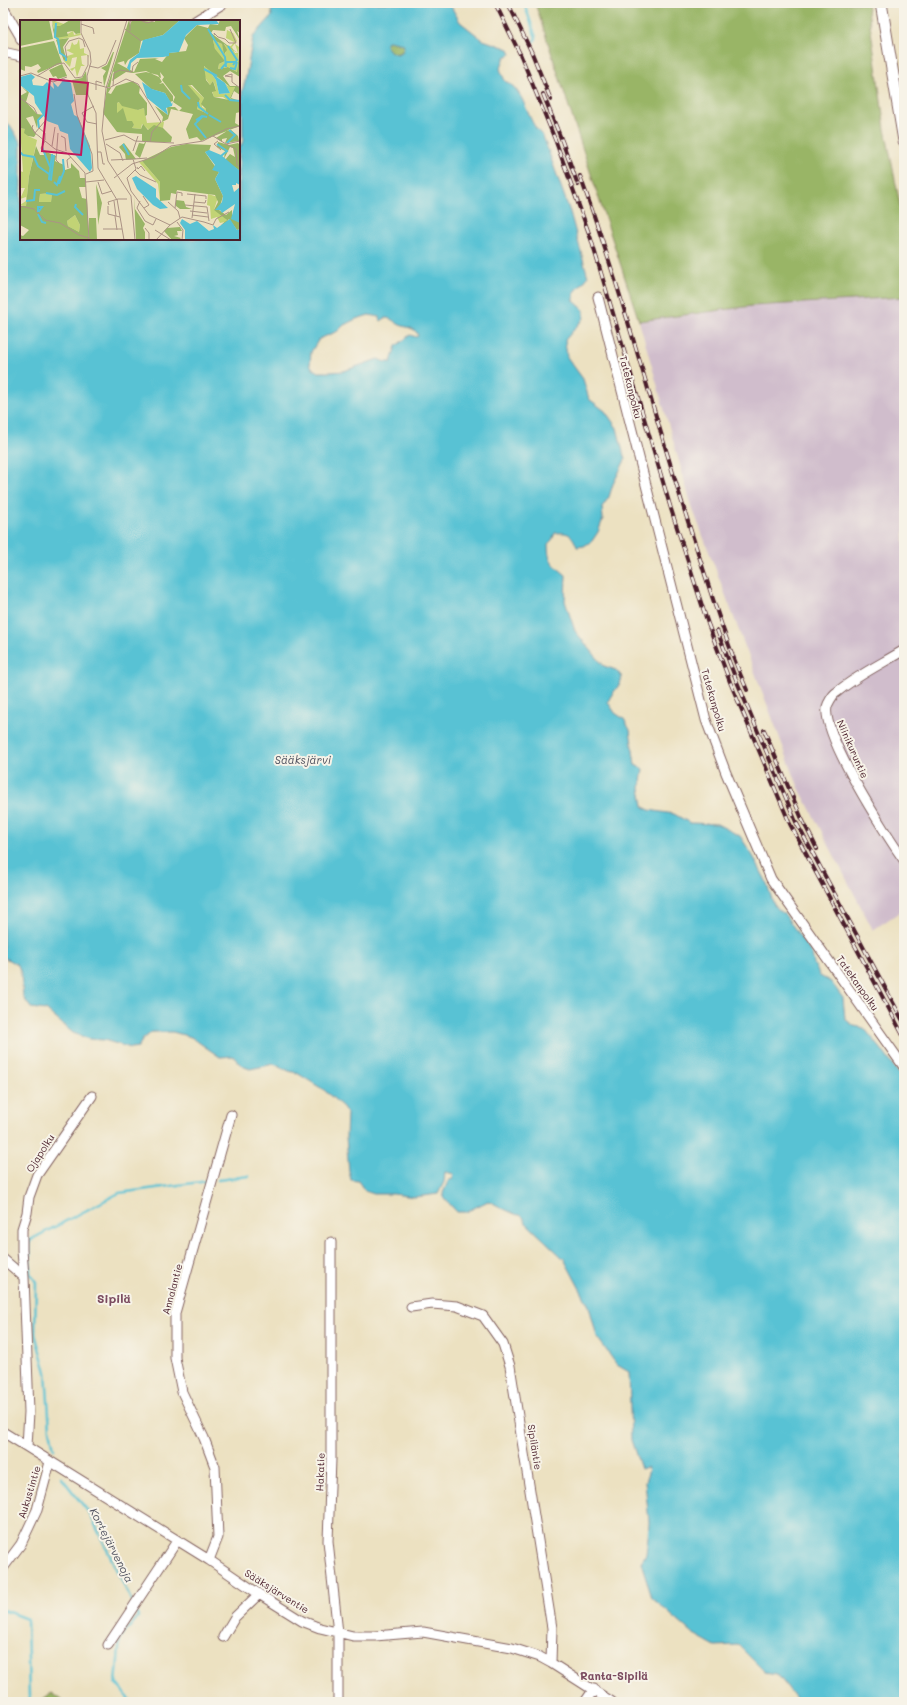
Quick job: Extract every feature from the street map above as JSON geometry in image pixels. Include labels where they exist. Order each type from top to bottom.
[{"type":"main road","points":[[881,3],[904,140]]},
{"type":"street","points":[[197,20],[224,3]]},
{"type":"street","points":[[3,7],[20,36]]},
{"type":"street","points":[[3,52],[20,56]]},
{"type":"street","name":"Tatekanpolku","points":[[598,297],[706,720],[726,774],[771,879],[904,1067]]},
{"type":"street","name":"Niinikuruntie","points":[[904,650],[836,692],[827,706],[827,718],[846,765],[875,816],[904,860]]},
{"type":"street","name":"Ojapolku","points":[[27,1446],[29,1412],[22,1229],[27,1213],[29,1197],[37,1175],[92,1096]]},
{"type":"street","name":"Annalantie","points":[[209,1560],[218,1537],[215,1467],[204,1438],[182,1392],[175,1358],[175,1313],[231,1115]]},
{"type":"street","name":"Hakatie","points":[[331,1242],[331,1459],[328,1541],[338,1633],[338,1702]]},
{"type":"street","points":[[3,1259],[24,1277]]},
{"type":"street","name":"Sipiläntie","points":[[411,1307],[432,1304],[457,1306],[470,1310],[483,1316],[503,1344],[510,1366],[514,1388],[551,1622],[551,1663]]},
{"type":"street","name":"Sääksjärventie","points":[[3,1432],[209,1560],[302,1621],[338,1633],[363,1636],[412,1632],[433,1633],[512,1648],[540,1657],[594,1689],[612,1702]]},
{"type":"street","name":"Aukustintie","points":[[3,1568],[21,1544],[37,1510],[50,1462]]},
{"type":"street","points":[[108,1645],[177,1541]]},
{"type":"street","points":[[223,1637],[235,1617],[259,1594]]},
{"type":"street","points":[[585,1702],[594,1689]]},
{"type":"shaded area","points":[[904,297],[904,909],[873,930],[798,786],[692,507],[639,321],[752,306]]},
{"type":"green space","points":[[535,3],[867,3],[885,129],[904,225],[904,297],[752,306],[639,321]]},
{"type":"green space","points":[[389,41],[403,44],[404,47],[402,52],[397,54],[391,52],[386,47],[386,43]]},
{"type":"green space","points":[[51,1693],[64,1702],[39,1702]]},
{"type":"water","name":"Sääksjärvi","points":[[285,3],[449,3],[460,22],[483,40],[509,49],[511,54],[505,57],[500,69],[505,81],[518,92],[537,130],[543,136],[570,212],[588,277],[574,293],[574,301],[584,310],[584,318],[565,340],[567,357],[583,379],[589,399],[605,411],[617,428],[625,460],[613,484],[609,497],[602,507],[603,519],[598,532],[592,541],[584,546],[577,547],[572,537],[569,535],[564,533],[555,533],[552,540],[548,544],[550,559],[566,575],[565,601],[575,631],[604,666],[616,670],[622,677],[620,684],[608,702],[615,713],[624,719],[630,730],[635,765],[643,769],[640,788],[643,806],[649,810],[674,814],[690,823],[717,824],[740,836],[753,856],[766,881],[774,905],[786,916],[812,954],[814,964],[820,976],[831,982],[843,998],[845,1019],[854,1026],[864,1028],[904,1081],[904,1702],[799,1702],[777,1674],[765,1672],[738,1645],[715,1646],[692,1633],[652,1598],[641,1562],[646,1554],[648,1537],[649,1522],[645,1482],[649,1470],[647,1467],[641,1469],[631,1440],[629,1372],[617,1365],[597,1337],[589,1306],[564,1259],[524,1221],[524,1218],[488,1201],[466,1212],[457,1212],[444,1198],[443,1193],[448,1181],[452,1179],[454,1174],[445,1172],[444,1182],[438,1194],[415,1197],[393,1194],[374,1194],[365,1191],[358,1181],[351,1180],[346,1137],[347,1113],[343,1107],[324,1090],[297,1073],[274,1064],[250,1069],[242,1066],[233,1056],[220,1057],[191,1037],[173,1032],[152,1032],[143,1039],[138,1047],[131,1048],[104,1040],[89,1039],[73,1033],[46,1010],[31,1008],[23,997],[21,973],[18,965],[3,957],[3,121],[10,125],[20,141],[20,240],[240,240],[240,148],[243,141],[242,91],[253,37],[272,16],[271,10],[281,7]],"holes":[[[389,41],[403,44],[404,47],[402,52],[397,54],[391,52],[386,46],[386,42]],[[369,315],[379,317],[381,321],[387,318],[400,325],[411,328],[417,333],[418,336],[416,337],[410,335],[396,346],[391,362],[385,362],[378,359],[344,371],[318,372],[313,369],[310,364],[311,352],[319,339],[338,331],[344,325],[356,319]]]},
{"type":"waterway","points":[[524,3],[536,38],[534,41]]},
{"type":"waterway","points":[[218,1180],[249,1176]]},
{"type":"waterway","points":[[54,1449],[50,1430],[46,1372],[35,1334],[36,1282],[30,1273],[30,1240],[119,1193],[208,1181]]},
{"type":"waterway","name":"Kortejärvenoja","points":[[3,1253],[18,1264]]},
{"type":"waterway","name":"Kortejärvenoja","points":[[61,1477],[90,1514],[132,1602]]},
{"type":"waterway","points":[[3,1610],[27,1619],[29,1697],[31,1702]]},
{"type":"waterway","name":"Kortejärvenoja","points":[[131,1702],[116,1683],[120,1638],[138,1617],[136,1611]]},
{"type":"railway","points":[[495,3],[521,56],[556,142],[591,239],[671,509],[708,624],[730,682],[790,824],[904,1037]]},
{"type":"railway","points":[[508,3],[532,53],[551,100]]},
{"type":"railway","points":[[543,94],[578,185]]},
{"type":"railway","points":[[580,176],[597,223],[711,592],[727,641],[747,690]]},
{"type":"railway","points":[[717,630],[735,677],[796,822],[904,1023]]},
{"type":"railway","points":[[764,730],[802,819],[817,849]]},
{"type":"district","name":"Sipilä","points":[[114,1298]]},
{"type":"district","name":"Ranta-Sipilä","points":[[614,1675]]}]
